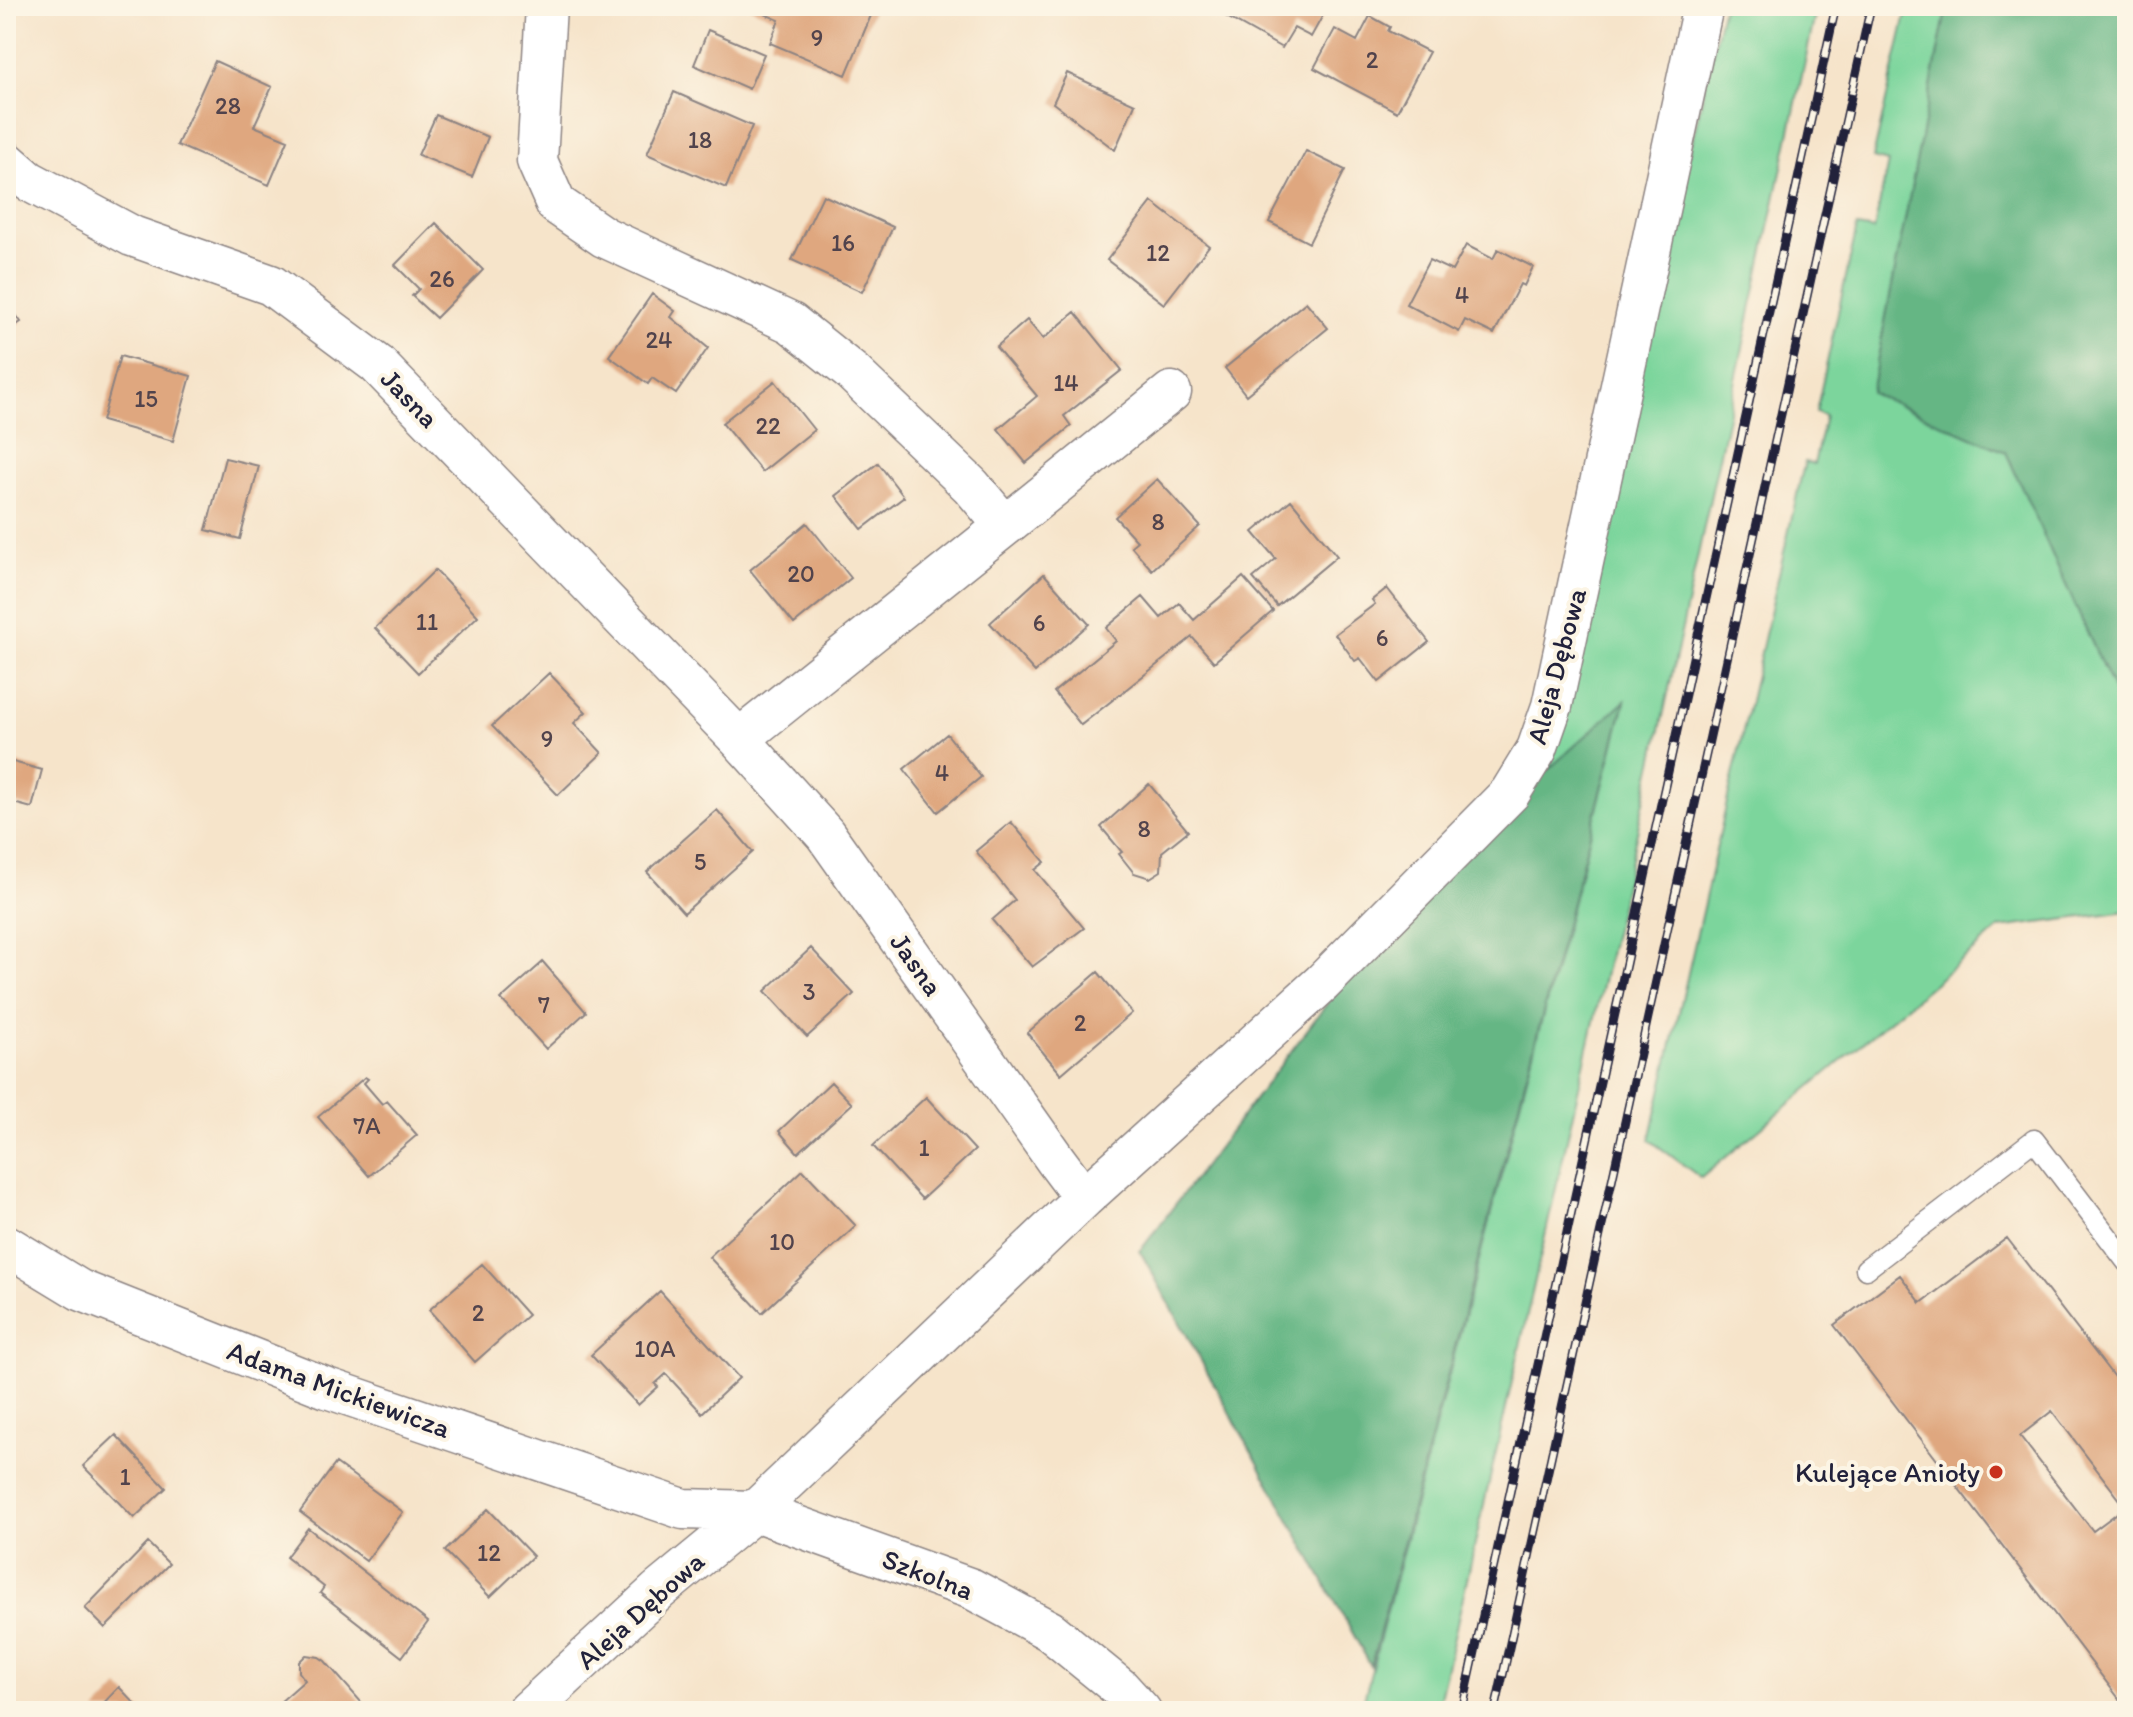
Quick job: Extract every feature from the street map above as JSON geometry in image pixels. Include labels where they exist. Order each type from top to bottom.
[{"type":"street","points":[[546,6],[537,161],[556,204],[604,237],[791,323],[863,382],[971,486],[1005,526]]},
{"type":"street","name":"Aleja Dębowa","points":[[528,1711],[658,1591],[755,1511],[1084,1198],[1322,983],[1510,793],[1537,749],[1552,706],[1703,6]]},
{"type":"street","name":"Jasna","points":[[6,161],[29,181],[132,236],[271,285],[377,364],[739,739],[825,834],[1084,1198]]},
{"type":"street","points":[[739,739],[1171,392]]},
{"type":"street","name":"Adama Mickiewicza","points":[[6,1245],[80,1290],[327,1388],[683,1509]]},
{"type":"street","name":"Szkolna","points":[[683,1509],[755,1511],[972,1589],[1050,1631],[1120,1688],[1141,1711]]},
{"type":"lane","points":[[1866,1269],[2034,1140],[2127,1262]]},
{"type":"green space","points":[[1723,6],[1817,6],[1655,753],[1437,1711],[1361,1711],[1625,702],[1550,768]]},
{"type":"green space","points":[[1908,6],[1947,6],[1871,393],[2006,452],[2127,720],[2127,911],[2000,928],[1701,1178],[1650,1140],[1801,477],[1805,462],[1814,464],[1825,416],[1816,412],[1857,227],[1874,230],[1888,162],[1873,158]]},
{"type":"green space","points":[[1947,6],[2121,6],[2127,21],[2127,720],[2006,452],[1871,393]]},
{"type":"green space","points":[[1625,701],[1371,1666],[1140,1251],[1335,993],[1523,792]]},
{"type":"building","points":[[746,6],[875,6],[846,75],[770,43],[779,20]]},
{"type":"building","points":[[1223,6],[1328,6],[1311,37],[1294,28],[1282,48],[1220,13]]},
{"type":"building","points":[[1370,16],[1390,27],[1388,31],[1429,52],[1397,112],[1314,68],[1335,29],[1357,41]]},
{"type":"building","points":[[708,30],[764,54],[749,89],[694,65]]},
{"type":"building","points":[[215,61],[272,87],[254,126],[288,140],[269,185],[177,145]]},
{"type":"building","points":[[1067,73],[1135,104],[1115,150],[1053,103]]},
{"type":"building","points":[[674,92],[752,126],[726,188],[647,154]]},
{"type":"building","points":[[436,115],[488,137],[472,177],[418,155]]},
{"type":"building","points":[[1306,151],[1345,170],[1309,243],[1269,222]]},
{"type":"building","points":[[823,195],[893,227],[862,292],[792,260]]},
{"type":"building","points":[[1152,202],[1209,246],[1164,304],[1107,260]]},
{"type":"building","points":[[436,223],[483,270],[436,318],[412,296],[419,289],[395,265]]},
{"type":"building","points":[[1466,245],[1493,259],[1498,249],[1533,267],[1524,286],[1520,284],[1494,334],[1465,320],[1459,332],[1406,304],[1429,260],[1452,271]]},
{"type":"building","points":[[652,294],[675,311],[671,317],[708,348],[676,394],[652,378],[648,384],[609,356]]},
{"type":"building","points":[[6,301],[21,322],[6,332]]},
{"type":"building","points":[[1306,302],[1328,328],[1246,395],[1225,368]]},
{"type":"building","points":[[1075,312],[1122,370],[1064,416],[1071,426],[1026,463],[998,429],[1037,396],[996,347],[1027,320],[1043,339]]},
{"type":"building","points":[[120,356],[191,376],[173,441],[102,421]]},
{"type":"building","points":[[775,381],[814,430],[762,472],[722,423]]},
{"type":"building","points":[[225,458],[259,466],[240,539],[206,530]]},
{"type":"building","points":[[878,463],[904,497],[862,529],[836,496]]},
{"type":"building","points":[[1157,479],[1200,526],[1152,570],[1131,546],[1137,541],[1115,517]]},
{"type":"building","points":[[1291,500],[1337,556],[1277,606],[1253,578],[1276,559],[1253,532]]},
{"type":"building","points":[[807,523],[851,578],[794,624],[750,570]]},
{"type":"building","points":[[435,570],[478,616],[418,673],[375,628]]},
{"type":"building","points":[[1044,574],[1089,624],[1035,672],[990,623]]},
{"type":"building","points":[[1243,577],[1273,611],[1214,662],[1192,637],[1081,725],[1054,692],[1116,641],[1106,628],[1143,597],[1161,618],[1179,603],[1194,620]]},
{"type":"building","points":[[1387,588],[1429,642],[1379,682],[1360,658],[1355,661],[1335,634],[1375,604],[1372,600]]},
{"type":"building","points":[[549,673],[586,712],[574,723],[602,753],[558,795],[492,726]]},
{"type":"building","points":[[947,734],[981,777],[938,812],[904,769]]},
{"type":"building","points":[[6,760],[42,770],[32,808],[6,801]]},
{"type":"building","points":[[1149,784],[1188,831],[1162,852],[1161,871],[1150,878],[1134,873],[1119,854],[1122,852],[1101,827]]},
{"type":"building","points":[[717,810],[753,852],[684,913],[647,872]]},
{"type":"building","points":[[1011,822],[1045,862],[1035,870],[1084,928],[1032,967],[992,920],[1015,900],[976,851]]},
{"type":"building","points":[[811,948],[854,994],[807,1037],[765,991]]},
{"type":"building","points":[[543,962],[586,1012],[546,1049],[501,999]]},
{"type":"building","points":[[1098,972],[1132,1013],[1061,1074],[1027,1033]]},
{"type":"building","points":[[365,1077],[368,1079],[364,1083],[382,1104],[387,1101],[417,1135],[369,1176],[318,1117]]},
{"type":"building","points":[[831,1082],[852,1104],[798,1153],[779,1131]]},
{"type":"building","points":[[926,1097],[975,1150],[922,1199],[873,1146]]},
{"type":"building","points":[[803,1170],[856,1226],[762,1313],[709,1257]]},
{"type":"building","name":"Kulejące Anioły","points":[[2007,1238],[2127,1394],[2127,1509],[2052,1411],[2020,1436],[2093,1531],[2124,1508],[2127,1511],[2127,1709],[1834,1325],[1900,1275],[1921,1303]]},
{"type":"building","points":[[482,1264],[528,1315],[475,1362],[429,1310]]},
{"type":"building","points":[[660,1291],[739,1378],[702,1413],[666,1374],[655,1384],[658,1387],[638,1405],[591,1355]]},
{"type":"building","points":[[116,1435],[166,1488],[134,1518],[83,1466]]},
{"type":"building","points":[[336,1463],[403,1512],[366,1561],[300,1512]]},
{"type":"building","points":[[488,1509],[533,1556],[490,1597],[445,1551]]},
{"type":"building","points":[[308,1528],[428,1622],[402,1657],[320,1593],[324,1587],[286,1557]]},
{"type":"building","points":[[148,1543],[169,1564],[105,1628],[85,1608]]},
{"type":"building","points":[[306,1655],[325,1661],[369,1711],[287,1711],[279,1703],[305,1680],[299,1672],[299,1662]]},
{"type":"building","points":[[119,1687],[142,1711],[96,1711]]},
{"type":"railway","points":[[1462,1711],[1836,6]]},
{"type":"railway","points":[[1495,1711],[1871,6]]},
{"type":"place","name":"Kulejące Anioły","points":[[1996,1472]]}]
